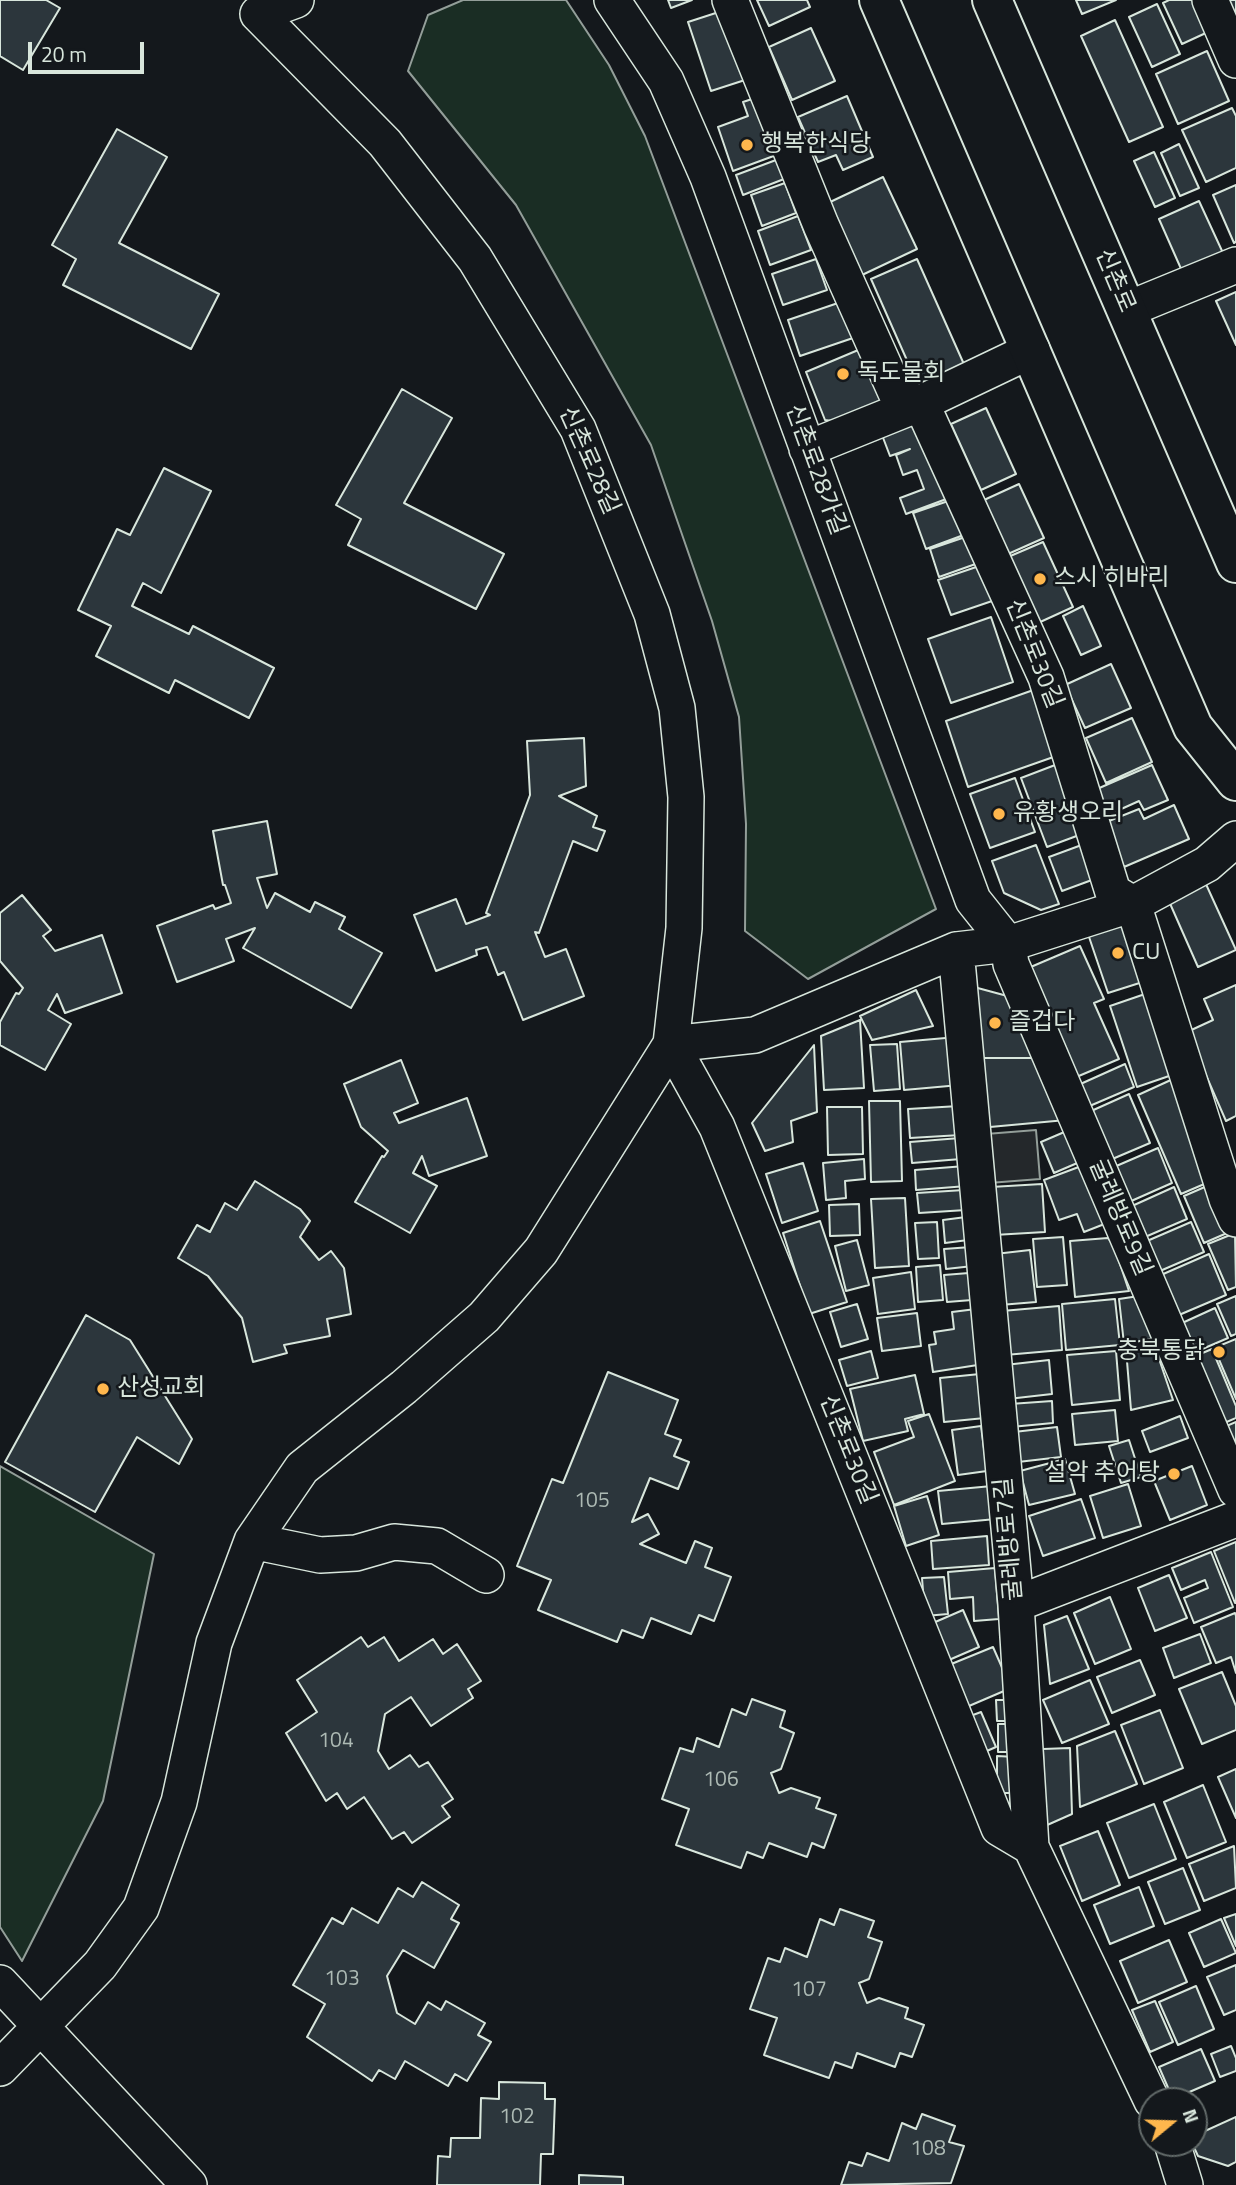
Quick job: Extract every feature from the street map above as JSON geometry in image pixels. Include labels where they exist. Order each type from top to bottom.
[{"type":"main road","points":[[879,0],[1193,727],[1236,781]]},
{"type":"main road","name":"신촌로","points":[[992,0],[1236,563]]},
{"type":"street","name":"신촌로28길","points":[[247,7],[296,0]]},
{"type":"street","name":"신촌로28가길","points":[[612,0],[666,80],[698,153],[972,900],[1008,944]]},
{"type":"street","points":[[730,0],[821,225],[898,397],[921,403]]},
{"type":"street","points":[[1210,0],[1236,60]]},
{"type":"street","name":"신촌로28길","points":[[247,7],[385,142],[475,260],[578,429],[652,614],[677,708],[686,797],[684,915],[671,1044]]},
{"type":"street","points":[[1126,310],[1236,265]]},
{"type":"street","points":[[807,449],[921,403],[1032,350]]},
{"type":"street","name":"신촌로30길","points":[[921,403],[1046,677],[1113,892],[1133,904],[1227,1199],[1236,1219]]},
{"type":"street","points":[[0,2068],[41,2029],[100,1965],[141,1908],[179,1802],[214,1643],[252,1541],[302,1468],[404,1387],[492,1308],[541,1251],[671,1044],[755,1035],[956,950],[1008,944],[1133,904],[1207,864],[1236,839]]},
{"type":"street","name":"굴레방로9길","points":[[1008,944],[1011,964],[1236,1490]]},
{"type":"street","name":"굴레방로7길","points":[[956,950],[1016,1604],[1031,1847],[1145,2087]]},
{"type":"street","name":"신촌로30길","points":[[671,1044],[717,1127],[999,1828],[1031,1847]]},
{"type":"street","points":[[1016,1604],[1236,1519]]},
{"type":"street","points":[[252,1541],[320,1555],[356,1553],[394,1542],[437,1546],[486,1575]]},
{"type":"street","points":[[0,1983],[189,2185]]},
{"type":"street","points":[[1176,2157],[1185,2185]]},
{"type":"green space","points":[[463,0],[566,0],[609,65],[645,136],[936,909],[808,979],[745,931],[746,824],[739,717],[712,621],[651,445],[516,205],[408,71],[428,15]]},
{"type":"green space","points":[[0,1466],[154,1554],[103,1801],[22,1961],[0,1927]]},
{"type":"shaded area","points":[[1036,1130],[1040,1179],[989,1183],[986,1134]]},
{"type":"building","points":[[0,0],[46,0],[60,8],[23,70],[0,56]]},
{"type":"building","points":[[668,0],[692,0],[671,8]]},
{"type":"building","points":[[757,0],[807,0],[810,7],[769,26]]},
{"type":"building","points":[[1076,0],[1116,0],[1082,14]]},
{"type":"building","points":[[1169,0],[1194,0],[1208,32],[1182,44],[1163,3]]},
{"type":"building","points":[[1225,0],[1236,0],[1236,17]]},
{"type":"building","points":[[1157,4],[1180,54],[1152,67],[1129,17]]},
{"type":"building","points":[[722,11],[745,80],[711,91],[688,22]]},
{"type":"building","points":[[1115,20],[1163,127],[1129,142],[1081,36]]},
{"type":"building","points":[[811,28],[835,81],[792,100],[769,47]]},
{"type":"building","points":[[1207,51],[1229,101],[1178,124],[1156,74]]},
{"type":"building","points":[[847,96],[873,157],[843,170],[836,155],[818,162],[798,117]]},
{"type":"building","points":[[758,97],[779,154],[733,171],[718,127],[748,116],[743,102]]},
{"type":"building","points":[[1232,108],[1236,116],[1236,168],[1206,182],[1182,130]]},
{"type":"building","points":[[117,129],[167,157],[119,243],[219,294],[191,349],[63,285],[76,259],[52,245]]},
{"type":"building","points":[[1179,144],[1199,188],[1180,196],[1161,153]]},
{"type":"building","points":[[1154,152],[1175,198],[1155,207],[1134,161]]},
{"type":"building","points":[[776,160],[784,179],[743,195],[736,175]]},
{"type":"building","points":[[883,177],[917,249],[862,275],[828,203]]},
{"type":"building","points":[[785,183],[796,213],[762,226],[751,195]]},
{"type":"building","points":[[1236,185],[1236,242],[1234,243],[1213,195]]},
{"type":"building","points":[[1199,201],[1223,253],[1182,271],[1159,219]]},
{"type":"building","points":[[798,216],[811,250],[770,265],[758,231]]},
{"type":"building","points":[[816,259],[827,290],[783,305],[772,274]]},
{"type":"building","points":[[917,259],[967,371],[921,392],[871,279]]},
{"type":"building","points":[[1236,292],[1236,345],[1216,301]]},
{"type":"building","points":[[841,302],[853,338],[800,356],[788,320]]},
{"type":"building","points":[[863,348],[890,413],[861,425],[825,420],[806,372]]},
{"type":"building","points":[[402,389],[452,418],[404,503],[504,554],[476,609],[348,545],[361,519],[336,505]]},
{"type":"building","points":[[986,408],[1016,474],[981,490],[951,424]]},
{"type":"building","points":[[922,421],[949,498],[906,514],[900,498],[924,489],[917,470],[903,475],[896,455],[910,449],[890,456],[882,435]]},
{"type":"building","points":[[164,468],[211,491],[161,593],[143,583],[132,606],[189,634],[193,626],[274,668],[249,718],[175,680],[169,693],[96,656],[111,626],[78,610],[117,529],[130,535]]},
{"type":"building","points":[[1019,484],[1044,538],[1008,554],[984,500]]},
{"type":"building","points":[[957,498],[969,533],[926,549],[913,513]]},
{"type":"building","points":[[974,534],[984,561],[939,577],[930,549]]},
{"type":"building","points":[[1043,542],[1073,607],[1038,623],[1008,557]]},
{"type":"building","points":[[985,564],[998,599],[951,615],[938,580]]},
{"type":"building","points":[[1083,606],[1101,646],[1081,655],[1063,616]]},
{"type":"building","points":[[991,617],[1013,682],[951,703],[928,639]]},
{"type":"building","points":[[1111,664],[1131,708],[1085,728],[1065,685]]},
{"type":"building","points":[[1039,688],[1062,754],[968,787],[946,721]]},
{"type":"building","points":[[1132,718],[1152,762],[1106,783],[1086,738]]},
{"type":"building","points":[[584,738],[586,786],[559,796],[597,816],[593,827],[605,831],[597,851],[573,841],[539,933],[535,932],[545,957],[566,949],[584,996],[523,1020],[504,972],[498,975],[487,947],[476,950],[477,955],[436,971],[414,915],[456,899],[466,924],[490,915],[486,913],[530,795],[527,741]]},
{"type":"building","points":[[1063,762],[1090,831],[1047,847],[1021,778]]},
{"type":"building","points":[[1152,765],[1168,800],[1144,810],[1139,801],[1108,815],[1097,789]]},
{"type":"building","points":[[1015,778],[1035,832],[990,848],[970,794]]},
{"type":"building","points":[[1174,805],[1189,839],[1124,867],[1104,823],[1139,809],[1144,819]]},
{"type":"building","points":[[267,821],[277,874],[257,878],[267,908],[275,893],[310,912],[315,902],[345,917],[339,929],[382,953],[351,1008],[243,948],[255,928],[226,939],[234,961],[177,982],[157,926],[213,905],[215,909],[231,903],[223,885],[213,831]]},
{"type":"building","points":[[1087,843],[1100,877],[1062,891],[1049,857]]},
{"type":"building","points":[[1036,845],[1059,904],[1041,910],[1004,893],[992,861]]},
{"type":"building","points":[[1205,882],[1236,950],[1198,967],[1168,899]]},
{"type":"building","points":[[22,895],[51,930],[43,936],[55,951],[102,935],[122,993],[65,1013],[57,994],[48,1010],[71,1024],[45,1070],[0,1045],[0,1022],[16,993],[19,994],[23,988],[0,961],[0,913]]},
{"type":"building","points":[[1129,918],[1149,980],[1108,993],[1087,931]]},
{"type":"building","points":[[1080,946],[1104,999],[1094,1003],[1119,1059],[1074,1078],[1026,969]]},
{"type":"building","points":[[1236,985],[1236,1116],[1226,1121],[1187,1032],[1213,1020],[1204,999]]},
{"type":"building","points":[[974,987],[1011,997],[1038,1058],[976,1058]]},
{"type":"building","points":[[916,990],[933,1026],[872,1040],[860,1016]]},
{"type":"building","points":[[1145,994],[1172,1075],[1137,1087],[1110,1006]]},
{"type":"building","points":[[860,1020],[864,1088],[824,1090],[821,1036]]},
{"type":"building","points":[[957,1037],[960,1085],[904,1090],[900,1042]]},
{"type":"building","points":[[897,1044],[900,1089],[874,1091],[870,1045]]},
{"type":"building","points":[[814,1045],[817,1112],[791,1121],[793,1142],[765,1151],[752,1123]]},
{"type":"building","points":[[976,1058],[1038,1058],[1066,1120],[990,1127],[984,1122]]},
{"type":"building","points":[[401,1060],[418,1103],[394,1113],[399,1123],[467,1098],[487,1156],[429,1176],[422,1156],[413,1173],[437,1186],[410,1233],[355,1202],[382,1156],[388,1151],[361,1127],[344,1084]]},
{"type":"building","points":[[1125,1064],[1134,1087],[1085,1108],[1076,1086]]},
{"type":"building","points":[[1173,1079],[1216,1179],[1181,1194],[1138,1095]]},
{"type":"building","points":[[1129,1094],[1150,1143],[1110,1160],[1089,1112]]},
{"type":"building","points":[[869,1101],[900,1101],[902,1181],[871,1182]]},
{"type":"building","points":[[959,1106],[961,1135],[910,1138],[908,1109]]},
{"type":"building","points":[[827,1107],[862,1107],[863,1154],[828,1155]]},
{"type":"building","points":[[1069,1130],[1082,1161],[1054,1173],[1041,1142]]},
{"type":"building","points":[[960,1138],[961,1159],[912,1163],[910,1142]]},
{"type":"building","points":[[1158,1148],[1172,1183],[1129,1202],[1114,1167]]},
{"type":"building","points":[[864,1159],[865,1179],[845,1181],[846,1198],[826,1200],[823,1163]]},
{"type":"building","points":[[803,1163],[818,1211],[782,1223],[766,1174]]},
{"type":"building","points":[[1084,1165],[1107,1223],[1084,1232],[1077,1214],[1059,1220],[1044,1180]]},
{"type":"building","points":[[965,1166],[967,1186],[916,1190],[915,1170]]},
{"type":"building","points":[[255,1181],[300,1209],[310,1221],[300,1237],[319,1260],[331,1251],[344,1268],[351,1314],[327,1319],[330,1336],[284,1345],[287,1353],[253,1362],[242,1318],[208,1276],[178,1258],[197,1225],[210,1232],[225,1203],[237,1210]]},
{"type":"building","points":[[1214,1183],[1234,1230],[1204,1243],[1184,1196]]},
{"type":"building","points":[[1042,1184],[1045,1232],[994,1235],[991,1187]]},
{"type":"building","points":[[1174,1187],[1187,1219],[1145,1237],[1132,1206]]},
{"type":"building","points":[[964,1190],[966,1210],[919,1213],[917,1193]]},
{"type":"building","points":[[905,1198],[909,1266],[875,1268],[871,1199]]},
{"type":"building","points":[[859,1204],[860,1235],[830,1236],[829,1205]]},
{"type":"building","points":[[966,1217],[968,1240],[945,1243],[943,1220]]},
{"type":"building","points":[[820,1221],[847,1302],[809,1314],[783,1233]]},
{"type":"building","points":[[937,1222],[939,1258],[918,1259],[915,1223]]},
{"type":"building","points":[[1191,1222],[1204,1252],[1160,1271],[1147,1241]]},
{"type":"building","points":[[1235,1233],[1236,1287],[1228,1290],[1208,1244]]},
{"type":"building","points":[[1063,1237],[1067,1285],[1037,1287],[1033,1239]]},
{"type":"building","points":[[1108,1238],[1114,1246],[1129,1291],[1075,1297],[1070,1241]]},
{"type":"building","points":[[857,1240],[869,1285],[846,1291],[835,1246]]},
{"type":"building","points":[[971,1247],[973,1266],[946,1269],[944,1249]]},
{"type":"building","points":[[1030,1250],[1036,1302],[1000,1305],[995,1254]]},
{"type":"building","points":[[1209,1254],[1226,1295],[1179,1315],[1161,1275]]},
{"type":"building","points":[[940,1265],[943,1300],[918,1302],[916,1267]]},
{"type":"building","points":[[911,1272],[915,1309],[878,1314],[873,1278]]},
{"type":"building","points":[[969,1273],[972,1300],[947,1302],[944,1275]]},
{"type":"building","points":[[1139,1296],[1156,1338],[1124,1344],[1119,1299]]},
{"type":"building","points":[[1236,1296],[1236,1334],[1231,1336],[1217,1304]]},
{"type":"building","points":[[1115,1299],[1120,1345],[1066,1350],[1062,1304]]},
{"type":"building","points":[[857,1304],[868,1339],[841,1347],[830,1312]]},
{"type":"building","points":[[1059,1306],[1062,1350],[1005,1355],[1002,1311]]},
{"type":"building","points":[[1215,1308],[1228,1338],[1193,1353],[1180,1324]]},
{"type":"building","points":[[976,1309],[984,1364],[933,1372],[929,1345],[936,1344],[934,1332],[954,1329],[952,1312]]},
{"type":"building","points":[[917,1313],[921,1346],[882,1351],[877,1318]]},
{"type":"building","name":"산성교회","points":[[86,1315],[130,1340],[192,1439],[179,1464],[137,1437],[95,1512],[5,1462]]},
{"type":"building","points":[[1236,1339],[1236,1399],[1214,1348]]},
{"type":"building","points":[[1155,1347],[1173,1400],[1131,1410],[1126,1349]]},
{"type":"building","points":[[1212,1349],[1236,1406],[1236,1418],[1222,1424],[1193,1357]]},
{"type":"building","points":[[871,1351],[878,1378],[847,1386],[839,1360]]},
{"type":"building","points":[[1116,1351],[1120,1400],[1072,1405],[1067,1355]]},
{"type":"building","points":[[1049,1360],[1052,1394],[1008,1399],[1005,1365]]},
{"type":"building","points":[[608,1372],[678,1400],[665,1434],[681,1440],[674,1456],[689,1462],[678,1489],[650,1478],[632,1522],[648,1514],[659,1534],[640,1544],[686,1563],[695,1541],[712,1548],[705,1567],[731,1577],[714,1621],[699,1615],[691,1634],[651,1618],[643,1638],[622,1630],[617,1642],[538,1610],[551,1580],[517,1566],[552,1479],[563,1483]]},
{"type":"building","points":[[980,1374],[985,1418],[944,1422],[940,1378]]},
{"type":"building","points":[[915,1375],[924,1414],[905,1419],[908,1431],[863,1441],[850,1389]]},
{"type":"building","points":[[1052,1401],[1053,1423],[1011,1427],[1010,1404]]},
{"type":"building","points":[[1115,1410],[1118,1441],[1075,1445],[1072,1414]]},
{"type":"building","points":[[929,1414],[955,1481],[894,1505],[874,1452],[914,1437],[908,1421]]},
{"type":"building","points":[[1180,1416],[1188,1438],[1150,1452],[1142,1431]]},
{"type":"building","points":[[1236,1422],[1236,1459],[1222,1428]]},
{"type":"building","points":[[981,1426],[987,1471],[958,1475],[952,1430]]},
{"type":"building","points":[[1057,1427],[1061,1457],[1018,1462],[1014,1432]]},
{"type":"building","points":[[1129,1440],[1141,1477],[1121,1483],[1109,1446]]},
{"type":"building","points":[[1065,1459],[1075,1494],[1029,1505],[1020,1471]]},
{"type":"building","points":[[1192,1466],[1207,1505],[1170,1520],[1154,1481]]},
{"type":"building","points":[[1128,1484],[1141,1526],[1103,1538],[1090,1496]]},
{"type":"building","points":[[992,1486],[996,1519],[942,1524],[938,1491]]},
{"type":"building","points":[[927,1496],[939,1535],[906,1546],[894,1506]]},
{"type":"building","points":[[1081,1499],[1095,1538],[1043,1556],[1029,1516]]},
{"type":"building","points":[[987,1536],[989,1565],[933,1569],[931,1541]]},
{"type":"building","points":[[1236,1542],[1236,1603],[1235,1603],[1214,1551]]},
{"type":"building","points":[[1211,1552],[1233,1607],[1194,1623],[1184,1598],[1208,1588],[1205,1580],[1181,1590],[1172,1568]]},
{"type":"building","points":[[995,1568],[999,1619],[974,1621],[973,1597],[950,1599],[948,1572]]},
{"type":"building","points":[[1169,1575],[1187,1618],[1155,1631],[1138,1588]]},
{"type":"building","points":[[944,1577],[948,1614],[925,1616],[922,1578]]},
{"type":"building","points":[[1110,1597],[1131,1649],[1095,1664],[1074,1613]]},
{"type":"building","points":[[963,1610],[979,1647],[942,1663],[926,1626]]},
{"type":"building","points":[[1235,1613],[1236,1673],[1231,1657],[1216,1663],[1201,1627]]},
{"type":"building","points":[[1067,1616],[1089,1669],[1050,1684],[1044,1625]]},
{"type":"building","points":[[1200,1634],[1211,1663],[1174,1678],[1163,1648]]},
{"type":"building","points":[[361,1637],[368,1647],[384,1637],[399,1661],[433,1639],[443,1654],[457,1644],[481,1681],[468,1689],[473,1698],[431,1726],[411,1697],[385,1714],[378,1751],[389,1769],[410,1755],[419,1767],[428,1762],[453,1799],[442,1806],[450,1817],[412,1843],[404,1832],[392,1839],[364,1797],[347,1809],[337,1793],[326,1801],[286,1733],[317,1712],[297,1680]]},
{"type":"building","points":[[993,1647],[1011,1688],[962,1709],[944,1667]]},
{"type":"building","points":[[1140,1660],[1155,1695],[1112,1713],[1097,1677]]},
{"type":"building","points":[[1222,1672],[1236,1706],[1236,1730],[1202,1744],[1179,1689]]},
{"type":"building","points":[[1090,1680],[1109,1724],[1062,1743],[1043,1700]]},
{"type":"building","points":[[752,1699],[785,1711],[780,1727],[794,1733],[781,1769],[771,1773],[779,1793],[791,1788],[820,1798],[816,1808],[836,1815],[824,1848],[812,1843],[807,1857],[769,1843],[763,1858],[747,1852],[741,1868],[676,1845],[689,1809],[662,1799],[680,1748],[693,1752],[697,1738],[719,1747],[732,1709],[746,1715]]},
{"type":"building","points":[[996,1700],[1015,1700],[1015,1721],[997,1721]]},
{"type":"building","points":[[1160,1710],[1183,1768],[1144,1784],[1121,1725]]},
{"type":"building","points":[[981,1712],[996,1747],[980,1754],[965,1718]]},
{"type":"building","points":[[998,1724],[1015,1724],[1015,1752],[998,1752]]},
{"type":"building","points":[[1115,1731],[1137,1784],[1080,1807],[1077,1746]]},
{"type":"building","points":[[1070,1748],[1072,1814],[1045,1826],[1043,1749]]},
{"type":"building","points":[[997,1756],[1016,1757],[1015,1793],[997,1793]]},
{"type":"building","points":[[1236,1769],[1236,1818],[1218,1777]]},
{"type":"building","points":[[1203,1785],[1226,1842],[1187,1858],[1164,1802]]},
{"type":"building","points":[[1154,1804],[1176,1859],[1129,1878],[1107,1823]]},
{"type":"building","points":[[1098,1831],[1120,1885],[1082,1901],[1060,1846]]},
{"type":"building","points":[[1234,1846],[1236,1888],[1204,1901],[1189,1864]]},
{"type":"building","points":[[1183,1868],[1200,1910],[1165,1924],[1148,1882]]},
{"type":"building","points":[[422,1882],[459,1905],[451,1919],[459,1923],[434,1968],[403,1950],[387,1976],[397,2013],[415,2024],[428,2002],[441,2010],[446,2001],[485,2023],[478,2035],[491,2042],[467,2081],[455,2074],[448,2086],[405,2061],[395,2079],[379,2070],[372,2081],[307,2037],[325,2004],[293,1985],[332,1918],[343,1924],[352,1908],[378,1923],[398,1888],[413,1897]]},
{"type":"building","points":[[1139,1887],[1154,1926],[1110,1944],[1094,1905]]},
{"type":"building","points":[[840,1909],[874,1921],[868,1937],[882,1942],[869,1979],[859,1983],[867,2003],[879,1998],[908,2008],[905,2018],[924,2025],[912,2057],[900,2053],[895,2067],[857,2053],[852,2068],[835,2062],[829,2078],[764,2055],[777,2018],[750,2009],[768,1958],[780,1962],[785,1948],[807,1957],[820,1919],[834,1925]]},
{"type":"building","points":[[1236,1914],[1236,1946],[1224,1918]]},
{"type":"building","points":[[1221,1919],[1236,1953],[1204,1967],[1189,1933]]},
{"type":"building","points":[[1169,1940],[1187,1982],[1138,2003],[1120,1961]]},
{"type":"building","points":[[1236,1965],[1236,2010],[1224,2015],[1207,1977]]},
{"type":"building","points":[[1196,1986],[1214,2029],[1178,2045],[1159,2002]]},
{"type":"building","points":[[1155,2001],[1173,2042],[1150,2052],[1132,2010]]},
{"type":"building","points":[[1231,2046],[1236,2058],[1236,2071],[1220,2077],[1211,2054]]},
{"type":"building","points":[[1201,2049],[1215,2081],[1201,2087],[1168,2087],[1159,2067]]},
{"type":"building","points":[[499,2082],[545,2083],[545,2099],[555,2099],[553,2154],[541,2154],[540,2185],[437,2185],[438,2156],[450,2157],[451,2138],[480,2138],[481,2098],[499,2099]]},
{"type":"building","points":[[922,2114],[955,2126],[949,2142],[964,2146],[951,2183],[841,2185],[849,2162],[862,2166],[867,2153],[889,2161],[902,2123],[916,2129]]},
{"type":"building","points":[[1236,2117],[1236,2162],[1228,2166],[1201,2157],[1208,2157],[1208,2130]]},
{"type":"building","points":[[579,2175],[623,2177],[623,2185],[579,2185]]},
{"type":"place","name":"행복한식당","points":[[747,145]]},
{"type":"place","name":"독도물회","points":[[843,374]]},
{"type":"place","name":"스시 히바리","points":[[1040,579]]},
{"type":"place","name":"유황생오리","points":[[999,814]]},
{"type":"place","name":"CU","points":[[1118,953]]},
{"type":"place","name":"즐겁다","points":[[995,1023]]},
{"type":"place","name":"충북통닭","points":[[1219,1352]]},
{"type":"place","name":"산성교회","points":[[103,1389]]},
{"type":"place","name":"설악 추어탕","points":[[1174,1474]]}]
